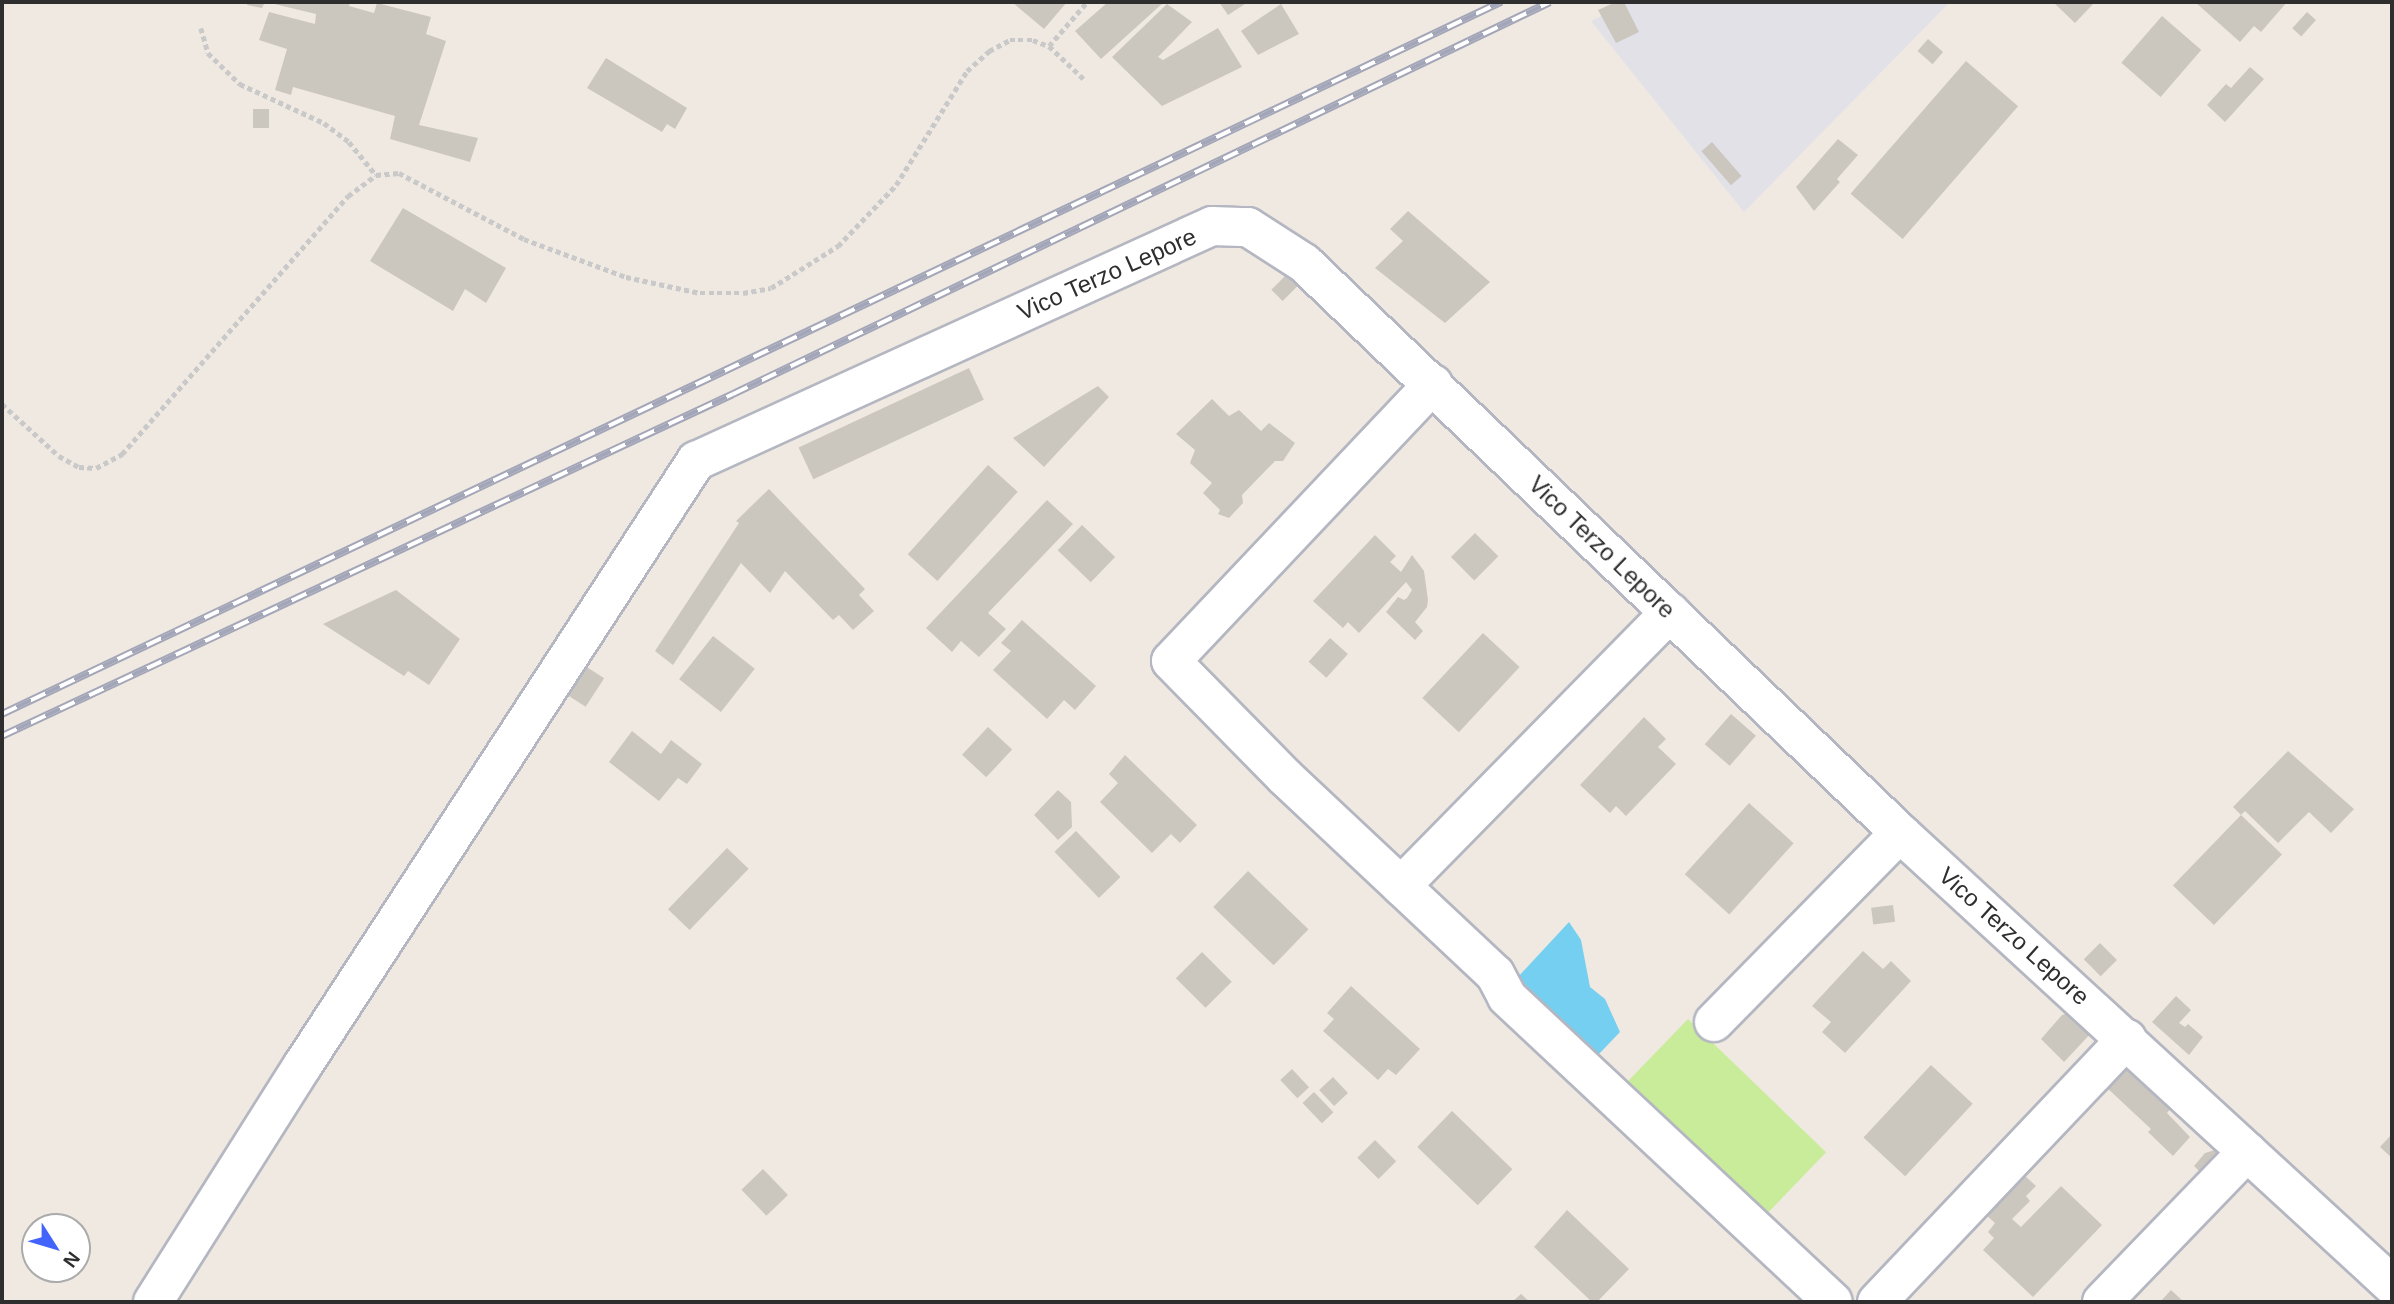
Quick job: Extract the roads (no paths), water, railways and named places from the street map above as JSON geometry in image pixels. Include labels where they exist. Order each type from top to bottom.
[{"type":"street","name":"Vico Terzo Lepore","points":[[153,1302],[696,461],[1212,226],[1248,227],[1304,263],[1900,832],[2392,1285]]},
{"type":"street","points":[[1433,384],[1171,661],[1285,777],[1495,974],[1507,997],[1833,1302]]},
{"type":"street","points":[[1401,886],[1670,612]]},
{"type":"street","points":[[1714,1021],[1900,832]]},
{"type":"street","points":[[1877,1302],[2127,1039]]},
{"type":"street","points":[[2102,1302],[2247,1152]]},
{"type":"water","points":[[1569,922],[1581,940],[1590,987],[1605,999],[1620,1032],[1598,1055],[1517,978]]},
{"type":"railway","points":[[2,714],[1501,2]]},
{"type":"railway","points":[[2,736],[733,394],[1550,2]]}]
